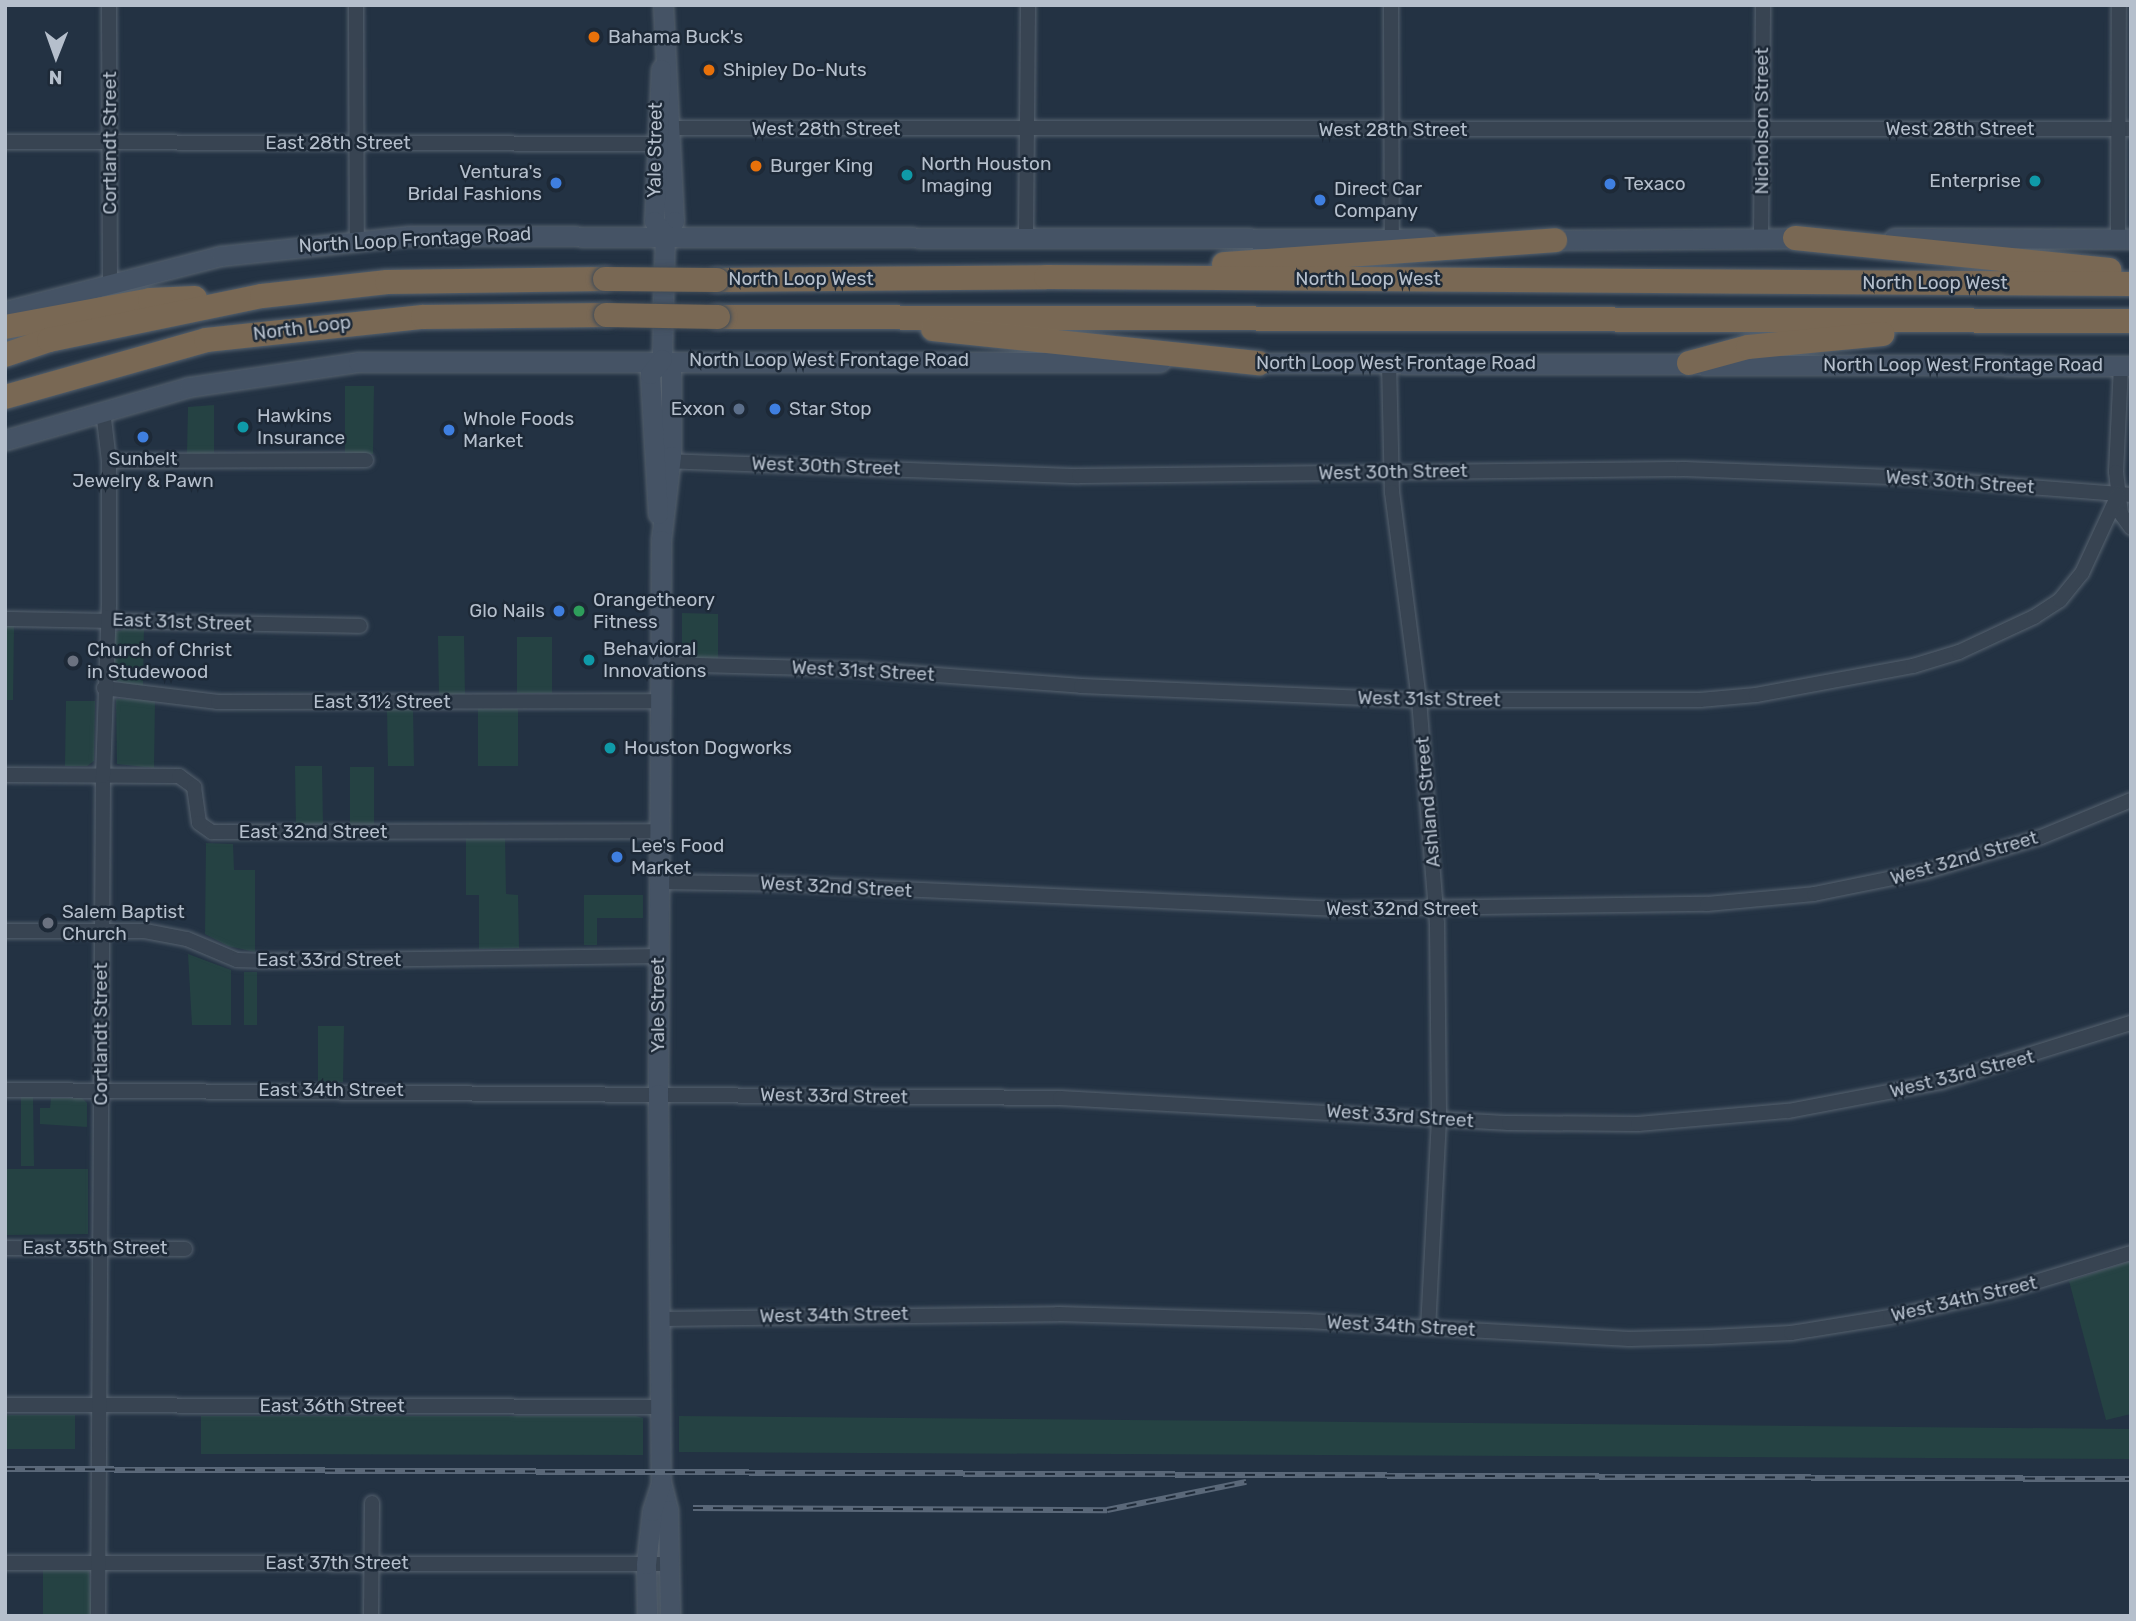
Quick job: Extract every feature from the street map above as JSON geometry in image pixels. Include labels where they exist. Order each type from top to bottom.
[{"type":"highway","points":[[1795,238],[2131,272]]},
{"type":"highway","points":[[1046,277],[1555,240]]},
{"type":"highway","name":"North Loop West","points":[[606,279],[1046,277],[2131,284]]},
{"type":"highway","name":"North Loop","points":[[5,355],[49,340],[262,296],[387,282],[606,279]]},
{"type":"highway","points":[[5,327],[150,300],[262,296]]},
{"type":"highway","name":"North Loop West","points":[[606,315],[2131,321]]},
{"type":"highway","name":"North Loop","points":[[5,397],[206,340],[423,317],[606,315]]},
{"type":"highway","points":[[895,318],[945,333],[1258,363]]},
{"type":"highway","points":[[1689,363],[1748,347],[2013,320]]},
{"type":"highway","points":[[5,415],[206,340]]},
{"type":"main road","name":"Yale Street","points":[[663,5],[663,62],[669,81],[662,136],[674,220],[665,234],[662,359],[671,374],[662,461],[657,1094],[661,1482],[668,1510],[670,1616]]},
{"type":"main road","points":[[665,234],[1555,240],[1761,237],[2124,239]]},
{"type":"main road","name":"North Loop Frontage Road","points":[[5,311],[110,281],[221,256],[357,239],[665,234]]},
{"type":"main road","points":[[5,440],[190,387],[358,362],[662,359]]},
{"type":"main road","name":"North Loop West Frontage Road","points":[[662,359],[2126,366]]},
{"type":"main road","name":"Yale Street","points":[[647,1616],[646,1564],[652,1511],[661,1482]]},
{"type":"street","name":"Cortlandt Street","points":[[109,5],[110,281]]},
{"type":"street","points":[[356,5],[357,239]]},
{"type":"street","points":[[1026,237],[1028,5]]},
{"type":"street","points":[[1391,5],[1392,239]]},
{"type":"street","name":"Nicholson Street","points":[[1761,237],[1763,5]]},
{"type":"street","points":[[2119,5],[2125,129],[2124,239]]},
{"type":"street","name":"West 28th Street","points":[[662,136],[1027,129],[2125,129]]},
{"type":"street","name":"East 28th Street","points":[[5,142],[356,143],[662,136]]},
{"type":"street","name":"Ashland Street","points":[[1389,362],[1391,474],[1419,700],[1436,910],[1439,1119],[1428,1328]]},
{"type":"street","points":[[2126,366],[2124,495],[2121,514],[2131,528]]},
{"type":"street","name":"Cortlandt Street","points":[[98,1616],[98,1248],[109,461],[103,411]]},
{"type":"street","points":[[109,461],[366,460]]},
{"type":"street","name":"West 30th Street","points":[[662,461],[1079,476],[1684,469],[1916,478],[2124,495]]},
{"type":"street","name":"West 31st Street","points":[[660,664],[857,669],[1081,686],[1419,700],[1700,700],[1801,690],[1913,666],[1995,637],[2060,600],[2082,573],[2124,495]]},
{"type":"street","name":"East 31st Street","points":[[5,619],[360,625]]},
{"type":"street","name":"East 31½ Street","points":[[104,688],[218,702],[660,701]]},
{"type":"street","name":"East 32nd Street","points":[[5,775],[184,778],[195,791],[199,823],[212,832],[660,831]]},
{"type":"street","name":"West 32nd Street","points":[[659,882],[790,884],[1199,905],[1436,910],[1652,907],[1814,894],[1982,856],[2131,800]]},
{"type":"street","name":"East 33rd Street","points":[[5,931],[156,933],[187,939],[237,960],[261,961],[659,956]]},
{"type":"street","name":"West 33rd Street","points":[[657,1094],[1060,1098],[1439,1119],[1638,1124],[1815,1107],[1967,1076],[2131,1023]]},
{"type":"street","name":"East 34th Street","points":[[5,1090],[657,1094]]},
{"type":"street","name":"East 35th Street","points":[[5,1248],[185,1249]]},
{"type":"street","name":"West 34th Street","points":[[660,1319],[1058,1314],[1428,1328],[1629,1339],[1791,1333],[1941,1306],[2131,1253]]},
{"type":"street","name":"East 36th Street","points":[[5,1405],[660,1407]]},
{"type":"street","points":[[371,1616],[372,1503]]},
{"type":"street","name":"East 37th Street","points":[[5,1563],[669,1564]]},
{"type":"green space","points":[[345,386],[374,386],[373,454],[345,454]]},
{"type":"green space","points":[[214,405],[214,454],[187,454],[188,407]]},
{"type":"green space","points":[[682,613],[718,614],[718,660],[682,657]]},
{"type":"green space","points":[[144,624],[143,687],[118,682],[114,676],[115,632]]},
{"type":"green space","points":[[5,626],[14,626],[13,700],[5,700]]},
{"type":"green space","points":[[438,636],[464,636],[465,697],[439,697]]},
{"type":"green space","points":[[517,637],[552,637],[552,693],[517,693]]},
{"type":"green space","points":[[116,699],[155,700],[154,768],[117,764]]},
{"type":"green space","points":[[66,701],[95,701],[94,761],[87,766],[65,766]]},
{"type":"green space","points":[[413,707],[414,766],[388,766],[387,708]]},
{"type":"green space","points":[[478,707],[518,707],[518,766],[478,766]]},
{"type":"green space","points":[[295,766],[322,766],[323,826],[296,827]]},
{"type":"green space","points":[[350,767],[374,767],[374,826],[350,826]]},
{"type":"green space","points":[[466,836],[505,836],[506,894],[518,895],[519,948],[479,949],[479,895],[466,895]]},
{"type":"green space","points":[[206,843],[233,844],[234,870],[255,870],[255,952],[228,946],[205,934]]},
{"type":"green space","points":[[584,895],[643,895],[643,918],[597,918],[597,945],[584,945]]},
{"type":"green space","points":[[188,954],[231,970],[231,1025],[192,1025]]},
{"type":"green space","points":[[244,972],[257,972],[257,1025],[244,1025]]},
{"type":"green space","points":[[318,1026],[344,1026],[343,1082],[318,1082]]},
{"type":"green space","points":[[21,1095],[33,1095],[34,1166],[21,1166]]},
{"type":"green space","points":[[51,1098],[82,1098],[87,1103],[87,1127],[40,1124],[40,1108],[50,1108]]},
{"type":"green space","points":[[5,1169],[88,1169],[88,1234],[5,1235]]},
{"type":"green space","points":[[2131,1261],[2131,1414],[2106,1420],[2069,1281]]},
{"type":"green space","points":[[5,1415],[75,1415],[75,1449],[5,1449]]},
{"type":"green space","points":[[201,1416],[636,1416],[643,1418],[643,1455],[201,1454]]},
{"type":"green space","points":[[679,1416],[2131,1429],[2131,1459],[679,1452]]},
{"type":"green space","points":[[43,1568],[89,1569],[92,1616],[43,1616]]},
{"type":"railway","points":[[5,1469],[2131,1479]]},
{"type":"railway","points":[[693,1508],[1107,1510],[1246,1482]]},
{"type":"place","name":"Bahama Buck's","points":[[594,37]]},
{"type":"place","name":"Shipley Do-Nuts","points":[[709,70]]},
{"type":"place","name":"Burger King","points":[[756,166]]},
{"type":"place","name":"North Houston Imaging","points":[[907,175]]},
{"type":"place","name":"Enterprise","points":[[2035,181]]},
{"type":"place","name":"Ventura's Bridal Fashions","points":[[556,183]]},
{"type":"place","name":"Texaco","points":[[1610,184]]},
{"type":"place","name":"Direct Car Company","points":[[1320,200]]},
{"type":"place","name":"Exxon","points":[[739,409]]},
{"type":"place","name":"Star Stop","points":[[775,409]]},
{"type":"place","name":"Hawkins Insurance","points":[[243,427]]},
{"type":"place","name":"Whole Foods Market","points":[[449,430]]},
{"type":"place","name":"Sunbelt Jewelry & Pawn","points":[[143,437]]},
{"type":"place","name":"Glo Nails","points":[[559,611]]},
{"type":"place","name":"Orangetheory Fitness","points":[[579,611]]},
{"type":"place","name":"Behavioral Innovations","points":[[589,660]]},
{"type":"place","name":"Church of Christ in Studewood","points":[[73,661]]},
{"type":"place","name":"Houston Dogworks","points":[[610,748]]},
{"type":"place","name":"Lee's Food Market","points":[[617,857]]},
{"type":"place","name":"Salem Baptist Church","points":[[48,923]]}]
